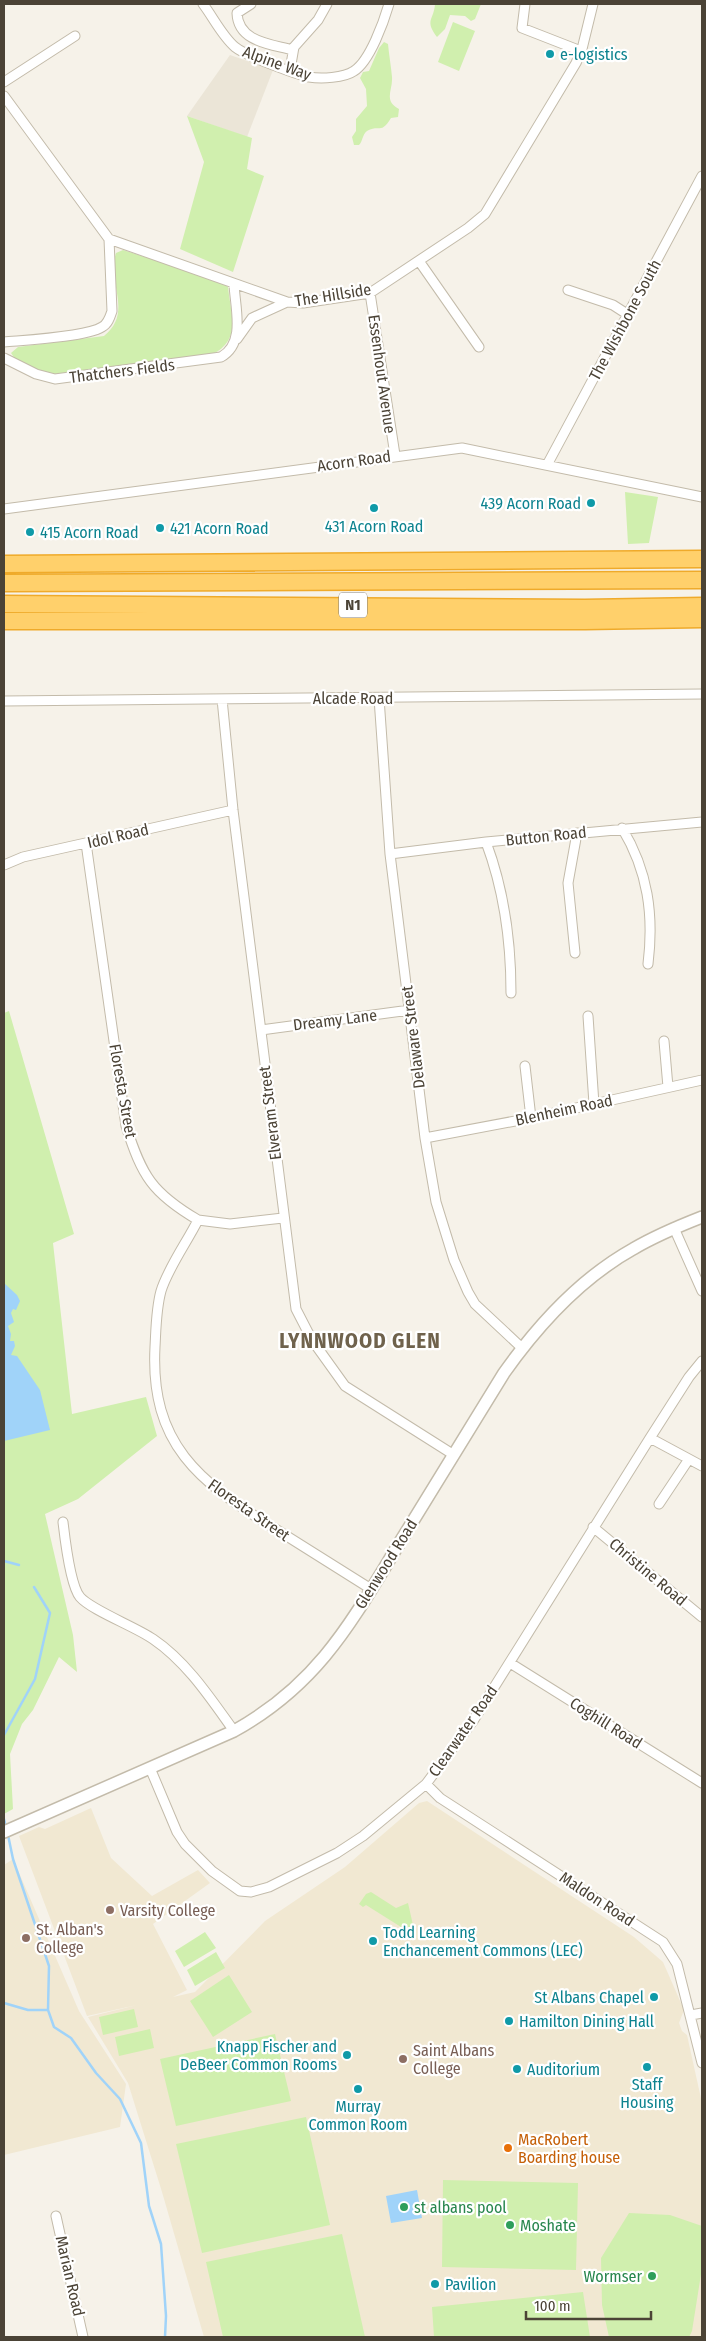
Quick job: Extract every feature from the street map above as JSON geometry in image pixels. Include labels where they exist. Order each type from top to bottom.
[{"type":"highway","points":[[4,564],[702,559]]},
{"type":"highway","name":"N1","points":[[4,583],[702,580]]},
{"type":"highway","name":"N1","points":[[4,604],[585,608],[702,606]]},
{"type":"highway","points":[[4,621],[585,621],[702,619]]},
{"type":"highway","points":[[585,621],[702,626]]},
{"type":"street","name":"Alpine Way","points":[[203,4],[234,46],[240,50],[316,78],[341,75],[356,70],[374,41],[389,4]]},
{"type":"street","points":[[251,4],[237,13],[239,23],[250,38],[292,50]]},
{"type":"street","points":[[290,70],[292,50],[318,20],[327,4]]},
{"type":"street","points":[[525,4],[522,28],[581,51]]},
{"type":"street","name":"The Hillside","points":[[109,239],[287,302],[303,302],[370,293],[468,228],[484,214],[572,70],[581,51],[593,4]]},
{"type":"street","points":[[4,82],[75,36]]},
{"type":"street","points":[[4,96],[109,239],[112,311],[110,319],[103,327],[81,333],[4,342]]},
{"type":"street","name":"The Wishbone South","points":[[547,465],[702,176]]},
{"type":"street","points":[[418,261],[479,347]]},
{"type":"street","points":[[234,284],[236,340]]},
{"type":"street","points":[[568,290],[613,305],[627,314]]},
{"type":"street","name":"Essenhout Avenue","points":[[370,293],[395,455]]},
{"type":"street","name":"Thatchers Fields","points":[[4,358],[36,374],[63,378],[217,358],[231,350],[252,318],[287,302]]},
{"type":"street","name":"Acorn Road","points":[[4,509],[395,455],[462,448],[702,497]]},
{"type":"street","name":"Alcade Road","points":[[4,701],[702,694]]},
{"type":"street","name":"Delaware Street","points":[[379,698],[390,854],[425,1138],[440,1216],[454,1260],[475,1304],[522,1348]]},
{"type":"street","name":"Elveram Street","points":[[222,699],[233,810],[283,1218],[296,1308],[304,1326],[336,1375],[354,1393],[454,1455]]},
{"type":"street","name":"Idol Road","points":[[5,861],[233,810]]},
{"type":"street","name":"Button Road","points":[[390,854],[622,828],[702,822]]},
{"type":"street","points":[[622,828],[636,855],[649,895],[650,945],[648,964]]},
{"type":"street","points":[[575,953],[568,883],[577,833]]},
{"type":"street","points":[[486,842],[493,860],[507,926],[511,993]]},
{"type":"street","name":"Floresta Street","points":[[86,844],[126,1126],[142,1170],[152,1186],[169,1202],[198,1220],[164,1284],[158,1307],[154,1375],[158,1398],[173,1442],[193,1468],[225,1497],[371,1589]]},
{"type":"street","name":"Dreamy Lane","points":[[261,1030],[410,1010]]},
{"type":"street","points":[[588,1016],[594,1104]]},
{"type":"street","points":[[664,1041],[668,1087]]},
{"type":"street","points":[[525,1066],[531,1118]]},
{"type":"street","name":"Blenheim Road","points":[[425,1138],[531,1118],[702,1080]]},
{"type":"street","name":"Glenwood Road","points":[[9,1830],[234,1731],[265,1712],[301,1684],[332,1649],[522,1348],[572,1294],[589,1280],[632,1249],[674,1228],[702,1217]]},
{"type":"street","points":[[198,1220],[230,1224],[283,1218]]},
{"type":"street","points":[[674,1228],[702,1291]]},
{"type":"street","name":"Clearwater Road","points":[[150,1768],[177,1832],[189,1849],[228,1884],[248,1892],[269,1887],[337,1854],[363,1836],[426,1784],[473,1721],[593,1527],[689,1377],[702,1361]]},
{"type":"street","points":[[650,1438],[702,1466]]},
{"type":"street","points":[[659,1504],[689,1459]]},
{"type":"street","points":[[63,1522],[73,1578],[81,1598],[92,1607],[140,1630],[163,1647],[186,1668],[234,1731]]},
{"type":"street","name":"Christine Road","points":[[593,1527],[702,1617]]},
{"type":"street","name":"Coghill Road","points":[[510,1663],[702,1784]]},
{"type":"street","name":"Maldon Road","points":[[426,1784],[440,1798],[663,1942],[677,1964],[702,2063]]},
{"type":"street","points":[[691,2015],[702,2013]]},
{"type":"street","name":"Marian Road","points":[[56,2216],[83,2337]]},
{"type":"shaded area","points":[[230,55],[273,70],[247,137],[187,116]]},
{"type":"shaded area","name":"Saint Albans College","points":[[427,1801],[634,1937],[663,1962],[684,2010],[679,2023],[682,2031],[687,2035],[702,2103],[702,2337],[204,2337],[128,2083],[88,2017],[137,2005],[87,2016],[19,1836],[39,1827],[45,1829],[91,1808],[111,1858],[152,1896],[198,1870],[210,1883],[153,1924],[187,1990],[173,1997],[195,1992],[265,1921],[345,1867],[419,1803]]},
{"type":"shaded area","name":"St. Alban's College","points":[[13,1859],[79,2011],[126,2084],[120,2127],[4,2155],[4,1865]]},
{"type":"green space","points":[[435,4],[481,4],[475,19],[471,21],[465,16],[450,15],[445,29],[437,37],[430,23]]},
{"type":"green space","points":[[453,22],[475,31],[459,71],[438,62]]},
{"type":"green space","points":[[384,42],[388,44],[392,73],[390,99],[394,106],[399,109],[398,117],[391,118],[382,128],[374,128],[367,131],[359,145],[354,145],[352,137],[356,131],[356,119],[367,106],[366,89],[360,78],[363,72],[369,71],[379,48]]},
{"type":"green space","points":[[187,116],[252,138],[247,169],[264,176],[233,272],[180,249],[204,162]]},
{"type":"green space","points":[[123,250],[220,281],[228,287],[232,317],[231,335],[221,349],[211,355],[94,371],[49,375],[18,363],[11,353],[18,347],[104,336],[113,327],[118,307],[114,264],[116,253]]},
{"type":"green space","points":[[625,492],[658,497],[649,543],[628,544]]},
{"type":"green space","points":[[9,1011],[74,1234],[53,1243],[72,1414],[146,1397],[157,1436],[78,1499],[45,1514],[73,1635],[77,1672],[59,1657],[33,1710],[22,1724],[10,1754],[13,1809],[4,1814],[4,1013]]},
{"type":"green space","points":[[371,1892],[396,1908],[408,1903],[413,1925],[409,1932],[366,1905],[363,1907],[359,1904],[366,1894]]},
{"type":"green space","points":[[205,1932],[216,1948],[184,1967],[175,1951]]},
{"type":"green space","points":[[216,1952],[225,1968],[195,1986],[187,1970]]},
{"type":"green space","points":[[229,1975],[252,2012],[213,2037],[190,2001]]},
{"type":"green space","points":[[134,2009],[138,2027],[103,2035],[99,2017]]},
{"type":"green space","points":[[150,2029],[154,2048],[119,2056],[115,2037]]},
{"type":"green space","points":[[275,2034],[291,2101],[176,2126],[160,2059]]},
{"type":"green space","points":[[306,2117],[330,2225],[202,2253],[176,2144]]},
{"type":"green space","name":"Moshate","points":[[443,2180],[578,2183],[576,2270],[442,2267]]},
{"type":"green space","name":"Wormser","points":[[629,2213],[670,2215],[702,2226],[702,2268],[692,2331],[689,2337],[609,2337],[602,2305],[601,2258]]},
{"type":"green space","points":[[342,2234],[365,2337],[223,2337],[206,2262]]},
{"type":"green space","points":[[583,2292],[590,2337],[434,2337],[432,2307]]},
{"type":"water","points":[[4,1283],[17,1295],[20,1301],[16,1310],[13,1309],[11,1313],[14,1322],[8,1326],[11,1334],[10,1341],[14,1341],[15,1346],[11,1355],[17,1356],[40,1390],[50,1430],[4,1441]]},
{"type":"water","name":"st albans pool","points":[[417,2190],[422,2218],[391,2223],[386,2196]]},
{"type":"waterway","points":[[4,1561],[19,1565]]},
{"type":"waterway","points":[[4,1735],[35,1679],[50,1613],[34,1587]]},
{"type":"waterway","points":[[4,1819],[6,1827]]},
{"type":"waterway","points":[[8,1835],[13,1859],[49,1966],[48,2010],[54,2027],[71,2038],[96,2073],[120,2099],[141,2143],[149,2206],[161,2244],[166,2316],[165,2337]]},
{"type":"waterway","points":[[4,2003],[28,2010],[48,2010]]},
{"type":"place","name":"e-logistics","points":[[550,54]]},
{"type":"place","name":"439 Acorn Road","points":[[591,503]]},
{"type":"place","name":"431 Acorn Road","points":[[374,508]]},
{"type":"place","name":"421 Acorn Road","points":[[160,528]]},
{"type":"place","name":"415 Acorn Road","points":[[30,532]]},
{"type":"place","name":"Varsity College","points":[[110,1910]]},
{"type":"place","name":"St. Alban's College","points":[[26,1938]]},
{"type":"place","name":"Todd Learning Enchancement Commons (LEC)","points":[[373,1941]]},
{"type":"place","name":"St Albans Chapel","points":[[654,1997]]},
{"type":"place","name":"Hamilton Dining Hall","points":[[509,2021]]},
{"type":"place","name":"Knapp Fischer and DeBeer Common Rooms","points":[[347,2055]]},
{"type":"place","name":"Saint Albans College","points":[[403,2059]]},
{"type":"place","name":"Staff Housing","points":[[647,2067]]},
{"type":"place","name":"Auditorium","points":[[517,2069]]},
{"type":"place","name":"Murray Common Room","points":[[358,2089]]},
{"type":"place","name":"MacRobert Boarding house","points":[[508,2148]]},
{"type":"place","name":"st albans pool","points":[[404,2207]]},
{"type":"place","name":"Moshate","points":[[510,2225]]},
{"type":"place","name":"Wormser","points":[[652,2276]]},
{"type":"place","name":"Pavilion","points":[[435,2284]]},
{"type":"district","name":"LYNNWOOD GLEN","points":[[360,1341]]}]
